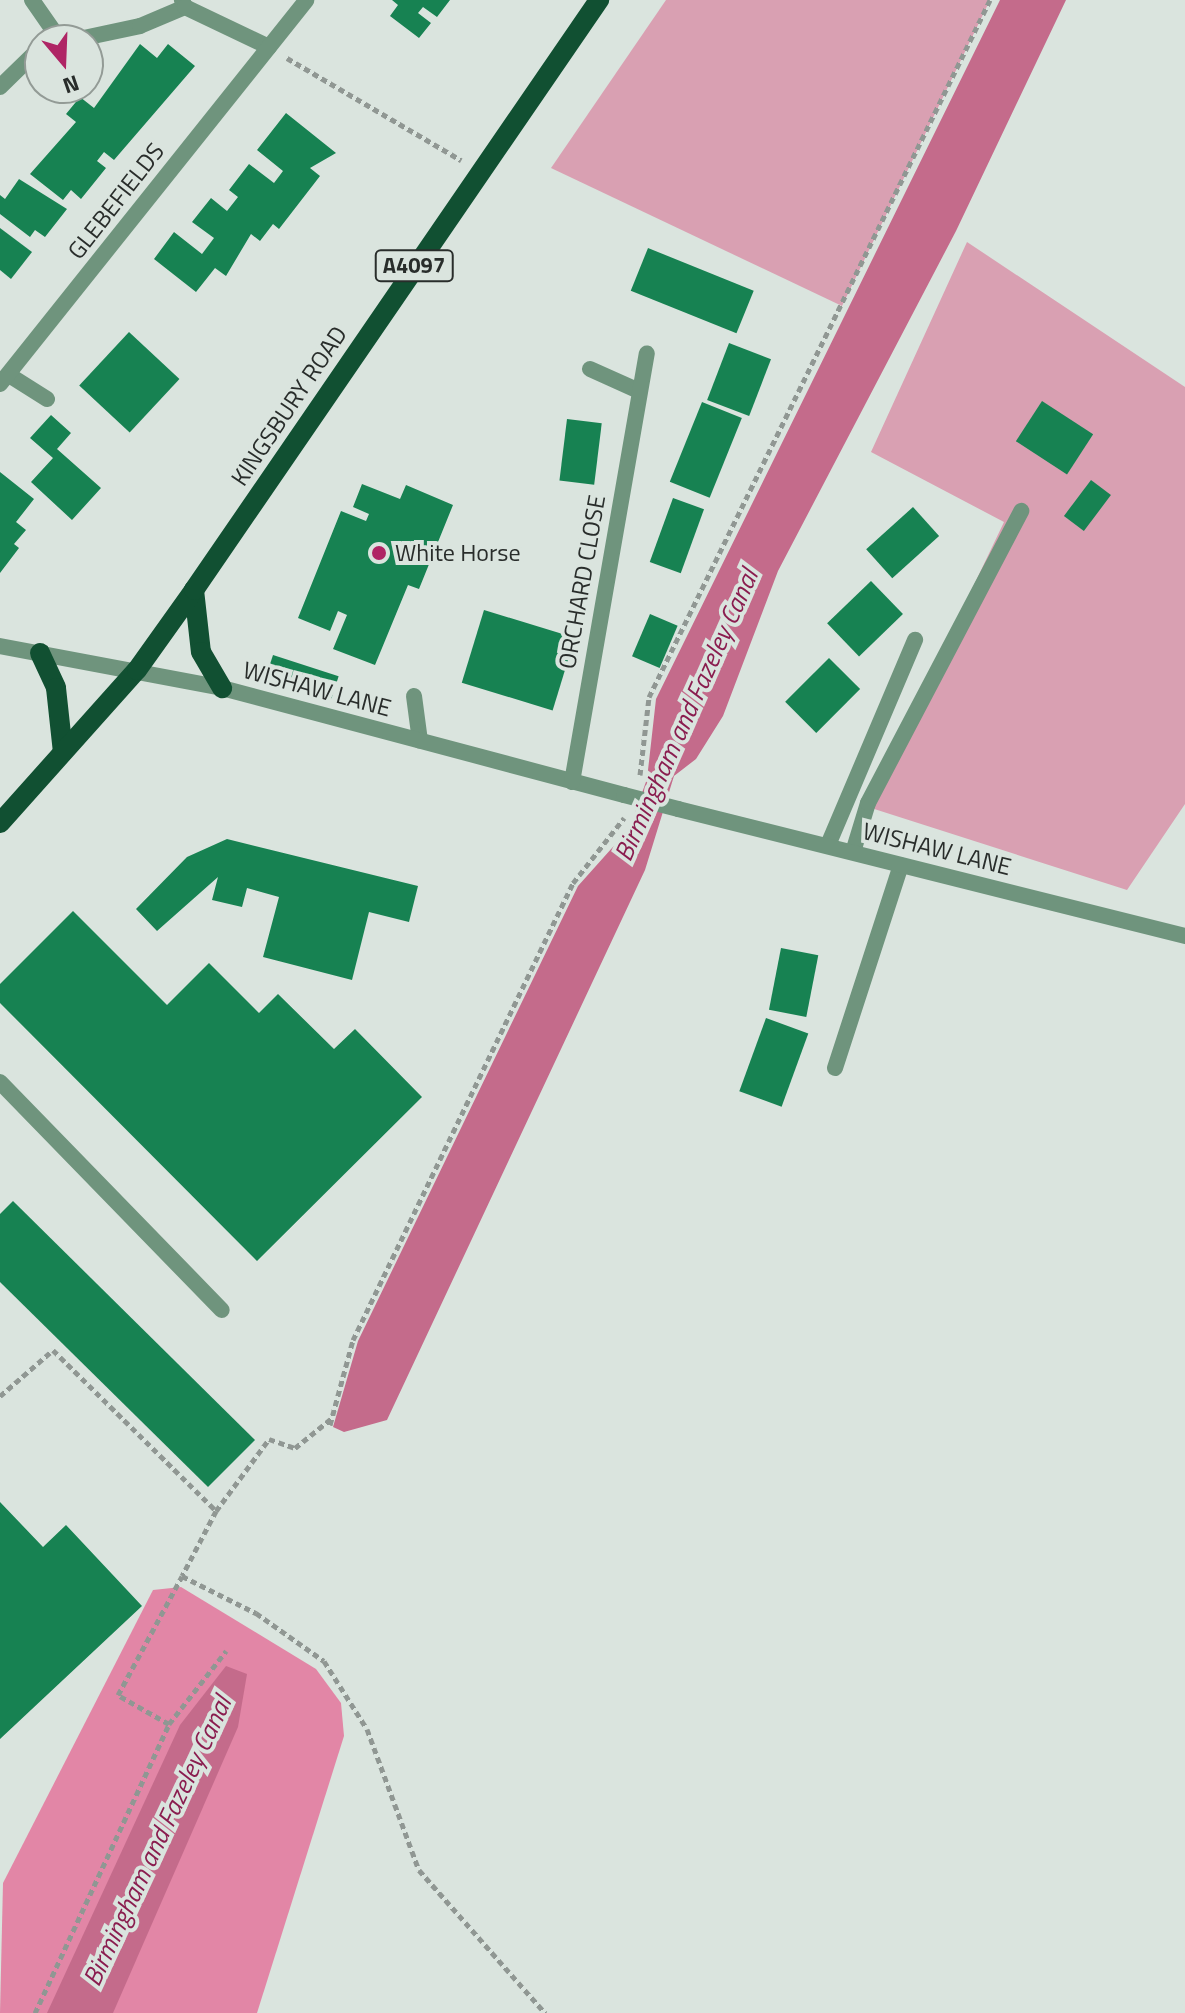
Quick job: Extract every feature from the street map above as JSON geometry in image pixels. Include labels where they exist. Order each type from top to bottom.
[{"type":"main road","name":"KINGSBURY ROAD","points":[[0,823],[137,670],[594,2]]},
{"type":"main road","points":[[194,590],[201,652],[222,688]]},
{"type":"main road","points":[[40,653],[56,688],[63,752]]},
{"type":"street","points":[[32,0],[45,24]]},
{"type":"street","name":"GLEBEFIELDS","points":[[4,380],[306,0]]},
{"type":"street","points":[[104,34],[184,3],[269,47]]},
{"type":"street","points":[[0,87],[24,64]]},
{"type":"street","name":"ORCHARD CLOSE","points":[[572,782],[647,354]]},
{"type":"street","points":[[590,369],[639,391]]},
{"type":"street","points":[[4,380],[47,399]]},
{"type":"street","points":[[853,852],[868,803],[1021,511]]},
{"type":"street","points":[[828,845],[915,640]]},
{"type":"street","name":"WISHAW LANE","points":[[0,646],[222,688],[572,782],[626,802],[678,809],[1185,936]]},
{"type":"street","points":[[414,696],[420,741]]},
{"type":"street","points":[[835,1068],[901,865]]},
{"type":"street","points":[[0,1082],[222,1310]]},
{"type":"path","points":[[639,783],[649,697],[990,0]]},
{"type":"path","points":[[269,47],[479,170]]},
{"type":"path","points":[[330,1425],[336,1414],[353,1340],[573,883],[626,802]]},
{"type":"path","points":[[0,1396],[53,1350],[216,1511]]},
{"type":"path","points":[[169,1724],[118,1695],[216,1511],[269,1439],[295,1448],[336,1414]]},
{"type":"path","points":[[182,1576],[256,1613],[324,1661],[367,1729],[419,1870],[545,2013]]},
{"type":"path","points":[[35,2013],[169,1724],[226,1651]]},
{"type":"shaded area","points":[[666,0],[990,0],[842,306],[551,168]]},
{"type":"shaded area","points":[[967,242],[1185,387],[1185,804],[1127,890],[868,807],[1004,522],[871,452]]},
{"type":"shaded area","points":[[181,1587],[316,1669],[341,1703],[344,1736],[257,2013],[0,2013],[3,1883],[153,1590]]},
{"type":"water","name":"Birmingham and Fazeley Canal","points":[[1000,0],[1066,0],[956,231],[778,571],[723,716],[696,759],[674,776],[645,870],[387,1420],[344,1432],[333,1427],[358,1341],[578,886],[629,829],[647,779],[656,699]]},
{"type":"water","name":"Birmingham and Fazeley Canal","points":[[226,1666],[247,1674],[238,1727],[113,2013],[47,2013],[180,1725]]},
{"type":"building","points":[[392,0],[450,0],[437,17],[423,7],[418,13],[431,23],[419,38],[390,16],[398,5]]},
{"type":"building","points":[[140,44],[157,58],[168,44],[195,66],[114,160],[104,152],[97,161],[106,168],[81,199],[71,190],[63,200],[30,174],[76,122],[66,114],[74,104],[89,104],[94,108],[97,104],[104,104],[104,94]]},
{"type":"building","points":[[286,113],[336,153],[310,168],[320,176],[279,229],[273,224],[260,241],[251,234],[226,276],[215,268],[196,292],[154,259],[174,232],[202,254],[214,238],[192,222],[211,198],[227,211],[238,197],[229,190],[249,164],[274,183],[283,171],[257,150]]},
{"type":"building","points":[[19,179],[67,209],[45,237],[35,230],[30,237],[0,214],[0,195],[5,199]]},
{"type":"building","points":[[0,228],[32,252],[11,279],[0,270]]},
{"type":"building","points":[[648,248],[754,291],[736,333],[631,291]]},
{"type":"building","points":[[129,332],[179,379],[130,432],[79,385]]},
{"type":"building","points":[[729,343],[771,359],[749,416],[707,400]]},
{"type":"building","points":[[1042,401],[1093,434],[1067,474],[1016,441]]},
{"type":"building","points":[[702,402],[742,418],[710,498],[670,482]]},
{"type":"building","points":[[51,415],[71,433],[57,449],[101,488],[72,520],[31,482],[53,458],[30,438]]},
{"type":"building","points":[[567,419],[602,423],[594,485],[559,481]]},
{"type":"building","points":[[0,472],[34,499],[16,522],[26,530],[14,544],[19,548],[0,573]]},
{"type":"building","points":[[1091,480],[1111,495],[1084,531],[1064,516]]},
{"type":"building","name":"White Horse","points":[[362,484],[400,499],[406,485],[453,505],[419,589],[408,585],[375,665],[333,649],[347,615],[338,611],[330,631],[298,618],[341,511],[366,521],[369,514],[353,507]]},
{"type":"building","points":[[673,498],[704,509],[681,573],[650,562]]},
{"type":"building","points":[[913,507],[939,536],[892,578],[866,549]]},
{"type":"building","points":[[871,581],[903,614],[859,656],[827,623]]},
{"type":"building","points":[[484,610],[575,638],[553,710],[462,683]]},
{"type":"building","points":[[650,614],[678,626],[660,668],[632,656]]},
{"type":"building","points":[[273,655],[339,676],[332,698],[266,677]]},
{"type":"building","points":[[829,658],[860,689],[816,733],[785,702]]},
{"type":"building","points":[[227,839],[418,886],[409,922],[369,912],[352,980],[263,957],[279,897],[247,888],[242,907],[212,900],[218,877],[157,931],[136,909],[187,857]]},
{"type":"building","points":[[73,911],[167,1005],[209,963],[259,1013],[278,994],[334,1049],[355,1029],[422,1097],[257,1261],[0,1003],[0,984]]},
{"type":"building","points":[[781,948],[818,955],[806,1017],[769,1010]]},
{"type":"building","points":[[766,1018],[808,1033],[782,1107],[739,1091]]},
{"type":"building","points":[[13,1201],[255,1440],[208,1487],[0,1282],[0,1214]]},
{"type":"building","points":[[0,1502],[43,1547],[66,1525],[142,1606],[0,1739]]},
{"type":"place","name":"White Horse","points":[[379,553]]}]
